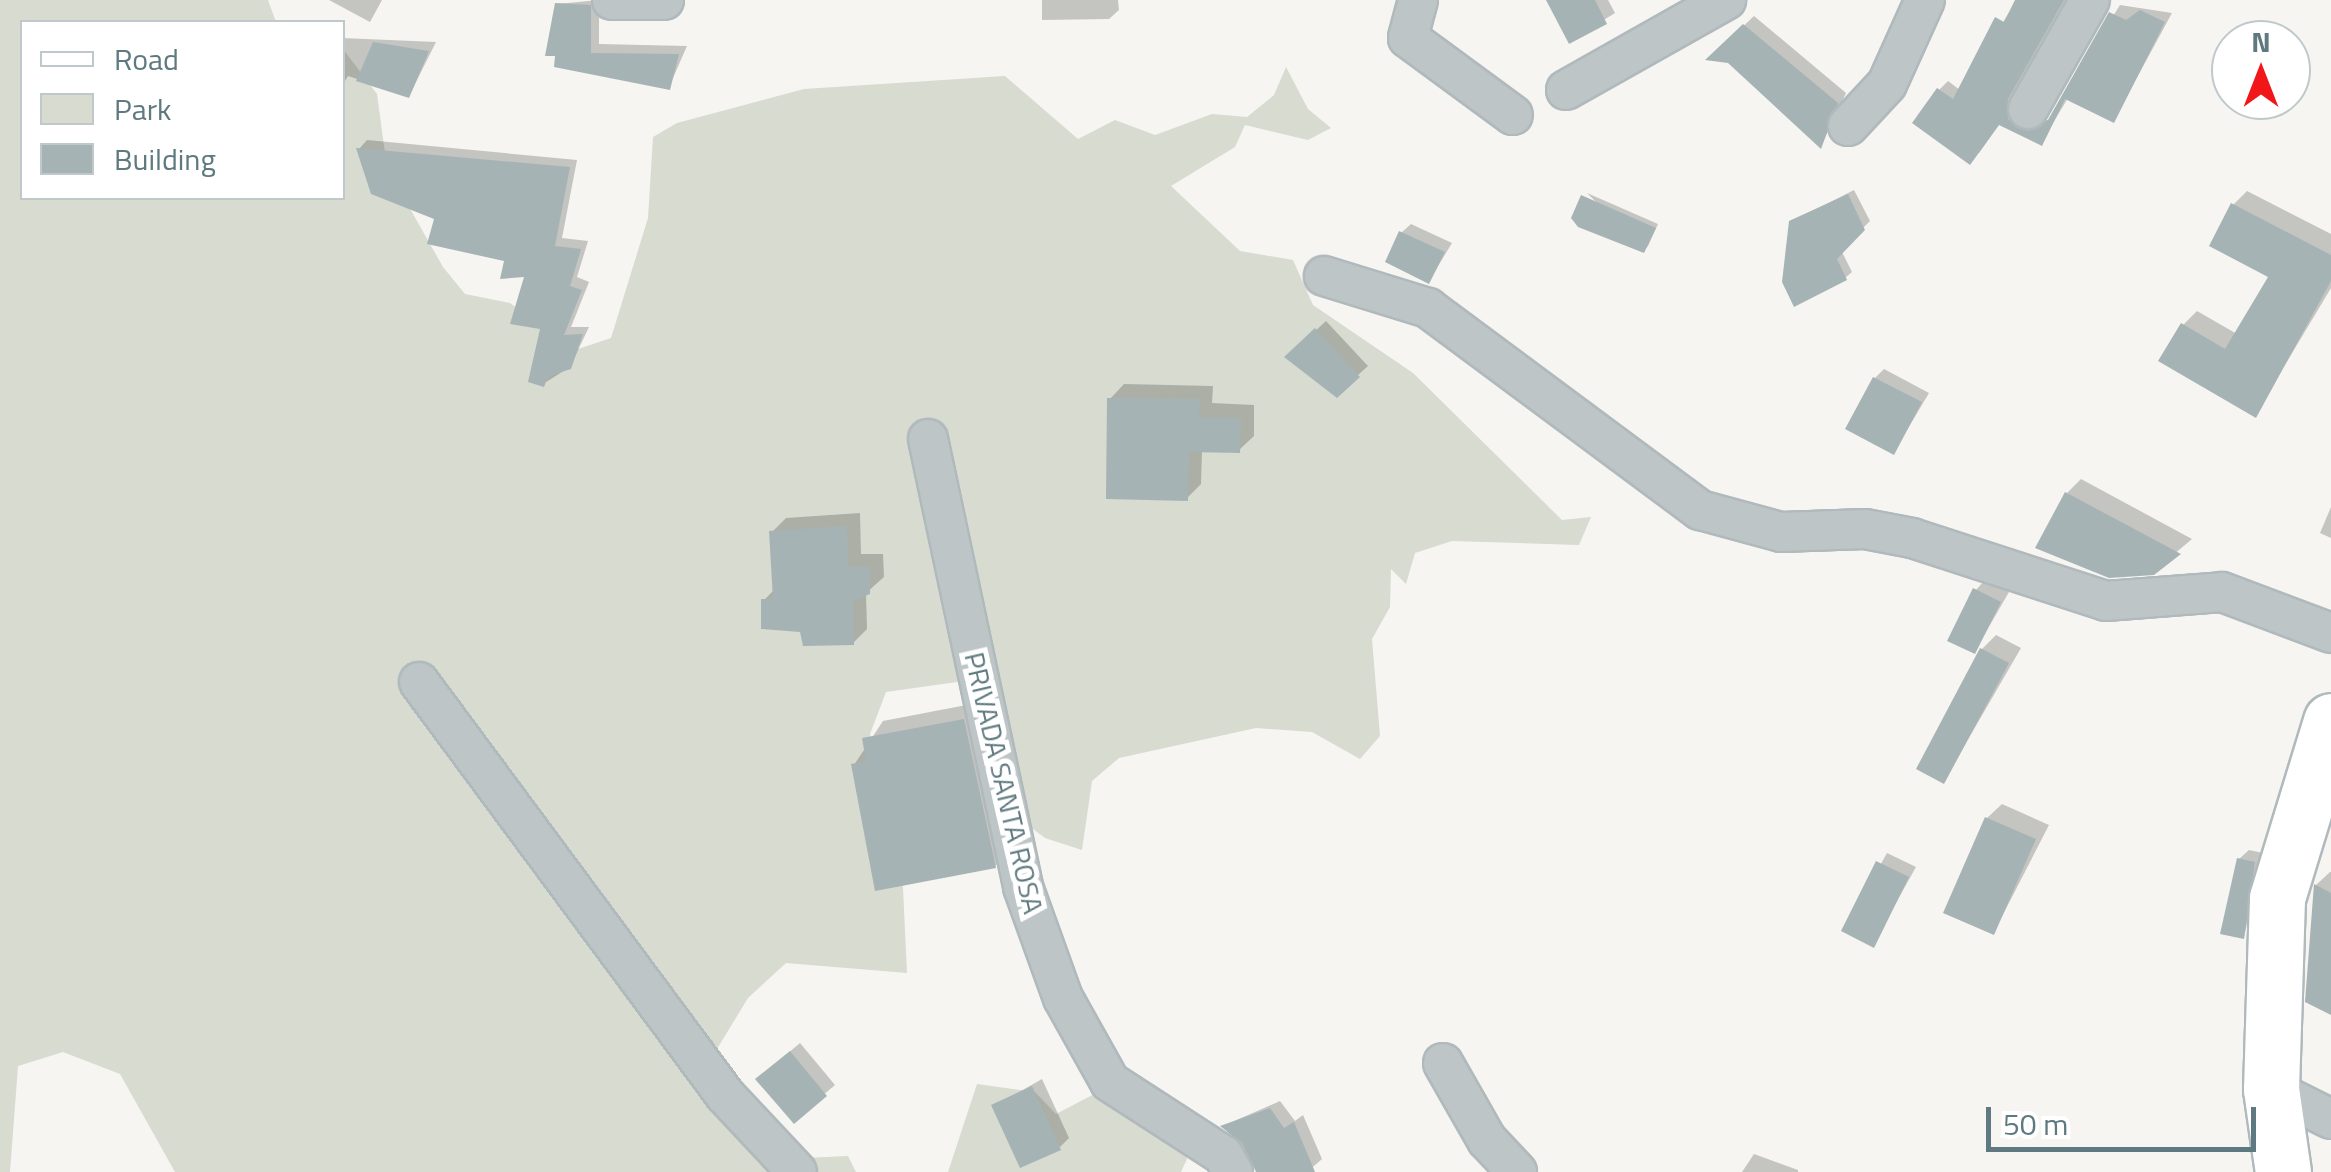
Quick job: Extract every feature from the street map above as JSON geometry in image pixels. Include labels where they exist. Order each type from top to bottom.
[{"type":"street","points":[[612,0],[664,0]]},
{"type":"street","points":[[1418,0],[1408,38],[1513,114]]},
{"type":"street","points":[[1566,90],[1726,0]]},
{"type":"street","points":[[1848,126],[1888,84],[1925,0]]},
{"type":"street","points":[[2028,108],[2090,0]]},
{"type":"street","points":[[1324,276],[1428,308],[1700,510],[1780,532],[1912,538],[2106,601],[2222,592],[2331,633]]},
{"type":"street","name":"PRIVADA SANTA ROSA","points":[[928,439],[1022,887],[1063,998],[1110,1082],[1223,1155],[1233,1172]]},
{"type":"street","points":[[419,682],[724,1095],[797,1172]]},
{"type":"street","points":[[2282,1172],[2271,1089],[2277,898],[2331,721]]},
{"type":"street","points":[[1444,1062],[1487,1140],[1518,1172]]},
{"type":"street","points":[[2271,1089],[2331,1118]]},
{"type":"green space","points":[[0,0],[268,0],[275,20],[20,20],[20,200],[345,200],[345,52],[377,94],[387,168],[443,267],[465,294],[510,303],[575,350],[611,338],[648,218],[653,137],[677,123],[804,89],[1005,76],[1078,139],[1115,120],[1155,135],[1212,114],[1247,117],[1274,95],[1286,67],[1308,109],[1331,128],[1308,140],[1245,125],[1235,147],[1171,186],[1240,251],[1293,260],[1313,305],[1413,373],[1562,520],[1591,517],[1579,545],[1452,541],[1415,553],[1406,584],[1391,569],[1390,607],[1372,639],[1380,736],[1360,759],[1312,732],[1256,728],[1119,758],[1092,781],[1082,850],[1045,838],[1005,808],[964,681],[886,692],[870,734],[901,846],[907,973],[786,963],[748,998],[717,1049],[727,1094],[804,1158],[848,1156],[856,1172],[175,1172],[120,1074],[63,1052],[18,1066],[10,1172],[0,1172]]},
{"type":"green space","points":[[977,1084],[1035,1092],[1056,1114],[1100,1091],[1196,1139],[1181,1172],[948,1172]]},
{"type":"building","points":[[1546,0],[1595,0],[1607,24],[1569,44]]},
{"type":"building","points":[[2015,0],[2064,0],[2008,99],[2008,119],[2027,131],[2048,120],[2109,12],[2126,20],[2140,10],[2165,22],[2114,123],[2065,99],[2042,146],[1999,125],[1970,165],[1912,123],[1937,88],[1953,99],[1995,17],[2004,22]]},
{"type":"building","points":[[555,3],[591,5],[591,53],[679,54],[670,90],[554,67],[555,56],[545,56]]},
{"type":"building","points":[[1743,24],[1838,103],[1821,149],[1728,63],[1705,60]]},
{"type":"building","points":[[373,42],[429,51],[409,98],[356,81]]},
{"type":"building","points":[[356,148],[570,167],[555,246],[581,249],[570,286],[582,290],[564,335],[583,334],[571,369],[548,376],[544,387],[528,382],[540,329],[510,324],[524,277],[500,279],[504,261],[427,244],[434,219],[371,194]]},
{"type":"building","points":[[1848,194],[1865,230],[1837,259],[1847,280],[1794,307],[1782,282],[1789,221]]},
{"type":"building","points":[[1581,195],[1656,228],[1644,253],[1578,227],[1571,218]]},
{"type":"building","points":[[2231,203],[2331,255],[2331,281],[2256,418],[2158,361],[2181,323],[2225,349],[2268,277],[2209,246]]},
{"type":"building","points":[[1399,231],[1445,252],[1429,284],[1385,262]]},
{"type":"building","points":[[1315,328],[1360,377],[1337,398],[1284,357]]},
{"type":"building","points":[[1873,377],[1922,402],[1894,455],[1845,429]]},
{"type":"building","points":[[1107,398],[1200,399],[1199,417],[1241,418],[1240,453],[1189,452],[1188,501],[1106,499]]},
{"type":"building","points":[[2065,492],[2181,554],[2154,575],[2109,578],[2035,548]]},
{"type":"building","points":[[847,526],[848,567],[870,567],[870,594],[853,601],[854,645],[803,646],[800,632],[761,629],[761,599],[773,599],[769,531]]},
{"type":"building","points":[[1973,588],[2001,602],[1975,654],[1947,641]]},
{"type":"building","points":[[1980,648],[2009,663],[1944,784],[1916,769]]},
{"type":"building","points":[[964,719],[996,868],[875,891],[851,764],[866,761],[862,738]]},
{"type":"building","points":[[1985,817],[2036,839],[1994,935],[1943,913]]},
{"type":"building","points":[[2237,858],[2255,862],[2244,939],[2220,934]]},
{"type":"building","points":[[1876,861],[1909,877],[1874,948],[1841,931]]},
{"type":"building","points":[[2314,884],[2331,893],[2331,1015],[2305,1002]]},
{"type":"building","points":[[790,1051],[827,1096],[794,1124],[755,1079]]},
{"type":"building","points":[[1032,1086],[1061,1150],[1020,1168],[991,1105]]},
{"type":"building","points":[[1270,1108],[1284,1128],[1294,1122],[1315,1172],[1256,1172],[1242,1143],[1220,1126]]}]
